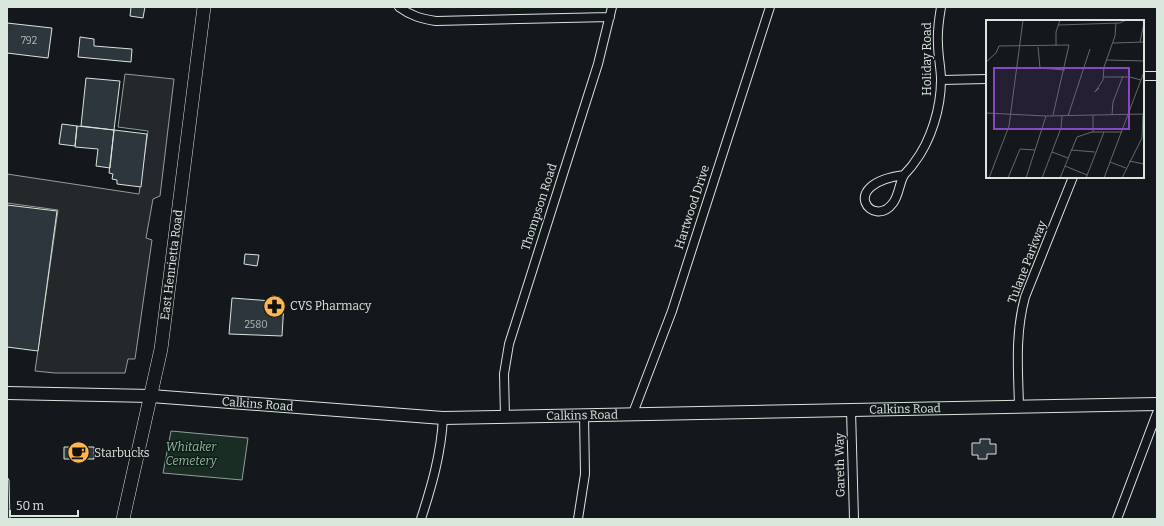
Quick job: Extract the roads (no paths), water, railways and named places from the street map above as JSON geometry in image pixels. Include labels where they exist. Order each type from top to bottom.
[{"type":"main road","name":"East Henrietta Road","points":[[123,519],[161,348],[204,7]]},
{"type":"main road","name":"Calkins Road","points":[[7,393],[151,396],[443,418],[633,413],[1157,404]]},
{"type":"street","points":[[399,7],[407,14],[420,18],[436,20],[610,17]]},
{"type":"street","name":"Thompson Road","points":[[505,417],[504,374],[509,344],[598,64],[612,7]]},
{"type":"street","name":"Hartwood Drive","points":[[633,413],[672,311],[770,7]]},
{"type":"street","name":"Holiday Road","points":[[904,175],[891,177],[876,182],[866,190],[865,200],[867,207],[873,211],[886,210],[893,204],[904,175],[914,164],[928,138],[938,110],[941,80],[938,44],[941,7]]},
{"type":"street","points":[[1144,76],[1157,76]]},
{"type":"street","points":[[941,80],[986,79]]},
{"type":"street","name":"Tulane Parkway","points":[[1019,406],[1016,339],[1024,297],[1073,178]]},
{"type":"street","name":"Gareth Way","points":[[851,410],[854,519]]},
{"type":"street","points":[[1117,519],[1157,413]]},
{"type":"street","points":[[578,519],[585,474],[584,415]]},
{"type":"street","points":[[421,519],[438,463],[442,442],[443,418]]},
{"type":"place","name":"CVS Pharmacy","points":[[275,306]]},
{"type":"place","name":"Starbucks","points":[[79,453]]},
{"type":"park label","name":"Whitaker Cemetery","points":[[191,454]]}]
